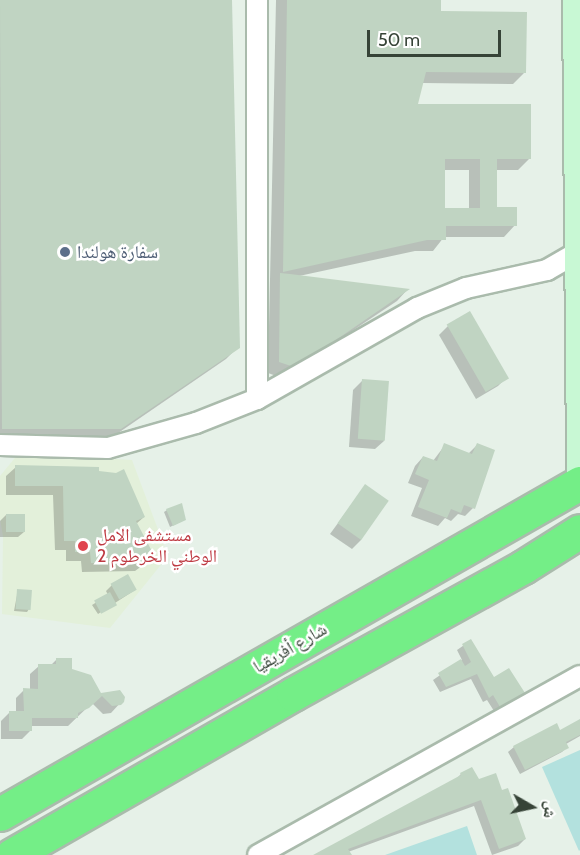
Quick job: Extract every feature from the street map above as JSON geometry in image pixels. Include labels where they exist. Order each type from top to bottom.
[{"type":"highway","name":"شارع أفريقيا","points":[[0,814],[580,483]]},
{"type":"highway","points":[[12,855],[303,688],[522,567],[580,531]]},
{"type":"street","points":[[257,0],[257,399]]},
{"type":"street","points":[[577,6],[580,483]]},
{"type":"street","points":[[0,445],[108,448],[195,423],[257,399],[417,308],[466,288],[541,272],[579,252]]},
{"type":"street","points":[[258,855],[580,676]]},
{"type":"shaded area","name":"مستشفى الامل الوطني الخرطوم 2","points":[[19,453],[132,460],[168,556],[110,628],[2,614],[3,537],[0,518],[0,476]]},
{"type":"shaded area","points":[[580,750],[580,850],[579,851],[542,767]]},
{"type":"shaded area","points":[[467,826],[477,855],[385,855]]},
{"type":"building","points":[[0,0],[232,0],[240,348],[121,429],[2,429]]},
{"type":"building","points":[[287,0],[441,0],[441,11],[527,12],[526,73],[426,72],[418,104],[531,104],[531,159],[497,159],[497,207],[517,207],[517,226],[446,226],[446,240],[427,240],[283,272]],"holes":[[[445,159],[480,159],[480,208],[445,208]]]},
{"type":"building","points":[[280,273],[410,289],[333,342],[291,366],[279,362]]},
{"type":"building","points":[[470,311],[509,379],[486,392],[447,324]]},
{"type":"building","points":[[362,379],[389,381],[385,441],[358,439]]},
{"type":"building","points":[[444,443],[472,454],[477,443],[495,450],[475,509],[464,505],[461,513],[451,509],[447,518],[418,507],[429,480],[415,474],[423,456],[437,461]]},
{"type":"building","points":[[15,465],[99,467],[99,471],[116,473],[124,469],[145,517],[136,521],[155,557],[146,562],[91,563],[90,552],[75,552],[75,541],[64,541],[63,486],[15,486]]},
{"type":"building","points":[[365,484],[389,501],[361,540],[337,523]]},
{"type":"building","points":[[182,503],[186,520],[173,526],[166,509]]},
{"type":"building","points":[[6,514],[25,514],[25,532],[6,532]]},
{"type":"building","points":[[128,574],[137,590],[119,599],[111,584]]},
{"type":"building","points":[[17,589],[32,590],[31,610],[16,609]]},
{"type":"building","points":[[110,592],[117,605],[101,614],[94,600]]},
{"type":"building","points":[[471,639],[494,677],[509,668],[525,693],[500,707],[493,695],[489,698],[477,674],[446,687],[438,673],[461,659],[465,666],[471,662],[462,644]]},
{"type":"building","points":[[56,658],[72,658],[72,669],[91,675],[101,693],[120,690],[125,697],[124,702],[121,705],[112,706],[102,696],[89,708],[78,713],[78,718],[32,718],[32,731],[9,731],[9,711],[24,711],[23,688],[38,689],[38,664],[56,664]]},
{"type":"building","points":[[580,719],[580,735],[566,742],[569,748],[525,770],[513,746],[557,723],[560,730]]},
{"type":"building","points":[[472,767],[479,779],[496,773],[502,790],[508,788],[526,839],[499,849],[481,800],[348,849],[352,855],[313,855],[461,775],[460,773]]},
{"type":"place","name":"سفارة هولندا","points":[[65,252]]},
{"type":"place","name":"مستشفى الامل الوطني الخرطوم 2","points":[[83,546]]}]
